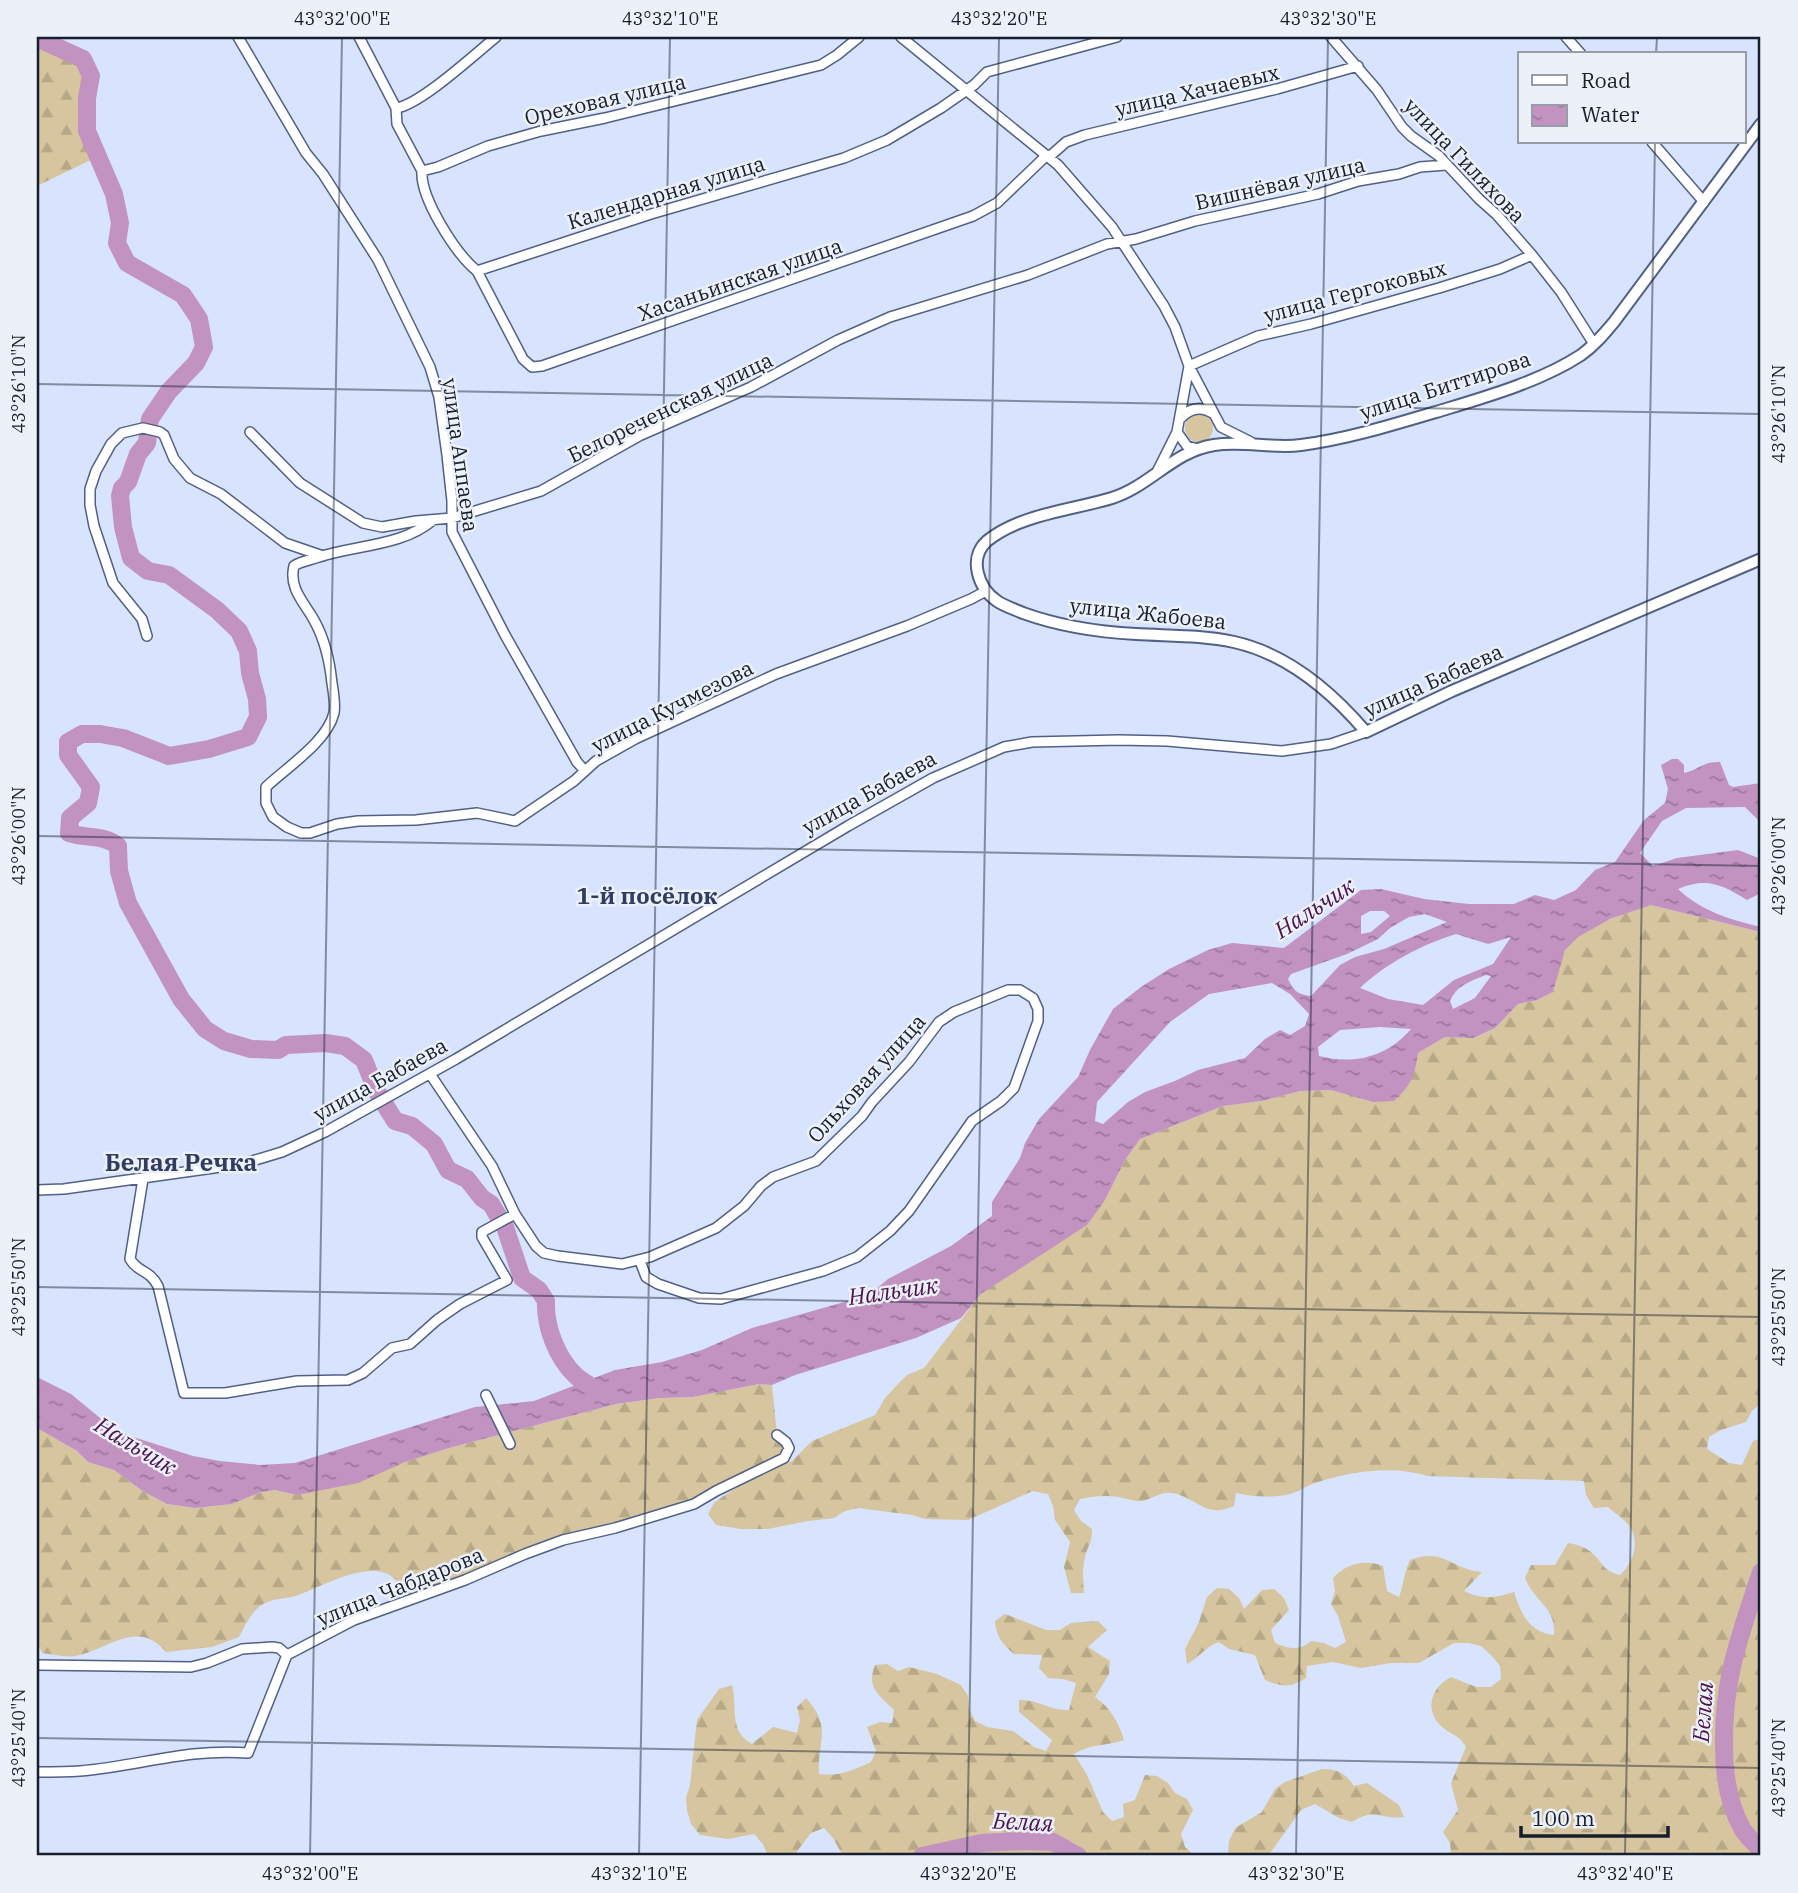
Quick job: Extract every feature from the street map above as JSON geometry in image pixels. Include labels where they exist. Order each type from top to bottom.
[{"type":"street","name":"улица Аппаева","points":[[238,37],[306,153],[342,202],[378,260],[430,367],[442,418],[452,501],[452,532],[526,672],[584,771]]},
{"type":"street","points":[[359,37],[396,108],[397,124],[422,170],[422,184],[450,241],[477,271]]},
{"type":"street","points":[[396,108],[409,104],[424,94],[496,37]]},
{"type":"street","name":"Ореховая улица","points":[[422,170],[438,167],[488,146],[541,131],[821,65],[859,37]]},
{"type":"street","points":[[901,37],[1048,156],[1080,188],[1122,241],[1164,306],[1189,366],[1221,427],[1259,446]]},
{"type":"street","name":"Календарная улица","points":[[477,271],[651,214],[844,158],[887,140],[941,108],[986,72],[1117,37]]},
{"type":"street","name":"улица Гиляхова","points":[[1331,37],[1358,66],[1402,127],[1439,156],[1532,255],[1561,292],[1594,344]]},
{"type":"street","points":[[1566,37],[1579,52]]},
{"type":"street","name":"улица Хачаевых","points":[[1048,156],[1066,142],[1085,135],[1277,89],[1358,66]]},
{"type":"street","name":"улица Биттирова","points":[[1157,472],[1186,454],[1208,447],[1300,445],[1350,435],[1454,406],[1557,368],[1594,344],[1614,322],[1761,124]]},
{"type":"street","points":[[1654,144],[1704,202]]},
{"type":"street","name":"Хасаньинская улица","points":[[477,271],[523,359],[532,367],[542,366],[973,216],[997,203],[1048,156]]},
{"type":"street","name":"Вишнёвая улица","points":[[1122,241],[1195,220],[1306,198],[1359,181],[1399,174],[1420,167],[1446,165]]},
{"type":"street","name":"Белореченская улица","points":[[250,432],[300,483],[363,523],[382,527],[452,518],[541,491],[612,450],[772,376],[870,324],[1028,275],[1107,244],[1122,241]]},
{"type":"street","name":"улица Гергоковых","points":[[1189,366],[1258,336],[1439,288],[1500,269],[1532,255]]},
{"type":"street","points":[[1189,366],[1178,427],[1187,446],[1208,447],[1217,439],[1221,427]]},
{"type":"street","points":[[986,591],[979,577],[976,561],[986,542],[1016,526],[1054,512],[1126,493],[1157,472],[1186,412],[1197,408],[1216,415]]},
{"type":"street","points":[[147,636],[142,619],[113,583],[94,527],[90,505],[90,489],[96,471],[107,449],[122,433],[143,428],[160,432],[164,435],[174,459],[190,478],[221,494],[285,543],[323,556]]},
{"type":"street","name":"улица Кучмезова","points":[[433,520],[425,527],[387,542],[296,564],[292,575],[296,593],[318,626],[327,648],[334,712],[323,733],[308,751],[266,788],[265,798],[273,817],[294,831],[310,833],[348,822],[416,820],[477,813],[515,821],[596,761],[635,739],[776,674],[906,626],[971,600],[986,591]]},
{"type":"street","name":"улица Бабаева","points":[[37,1189],[64,1189],[143,1179],[219,1169],[259,1160],[360,1115],[800,852],[933,778],[996,749],[1032,742],[1119,740],[1167,741],[1282,751],[1331,744],[1366,732],[1464,685],[1761,559]]},
{"type":"street","name":"улица Жабоева","points":[[986,591],[1001,604],[1021,612],[1076,627],[1114,633],[1209,638],[1260,649],[1281,659],[1332,695],[1366,732]]},
{"type":"street","name":"Ольховая улица","points":[[430,1074],[492,1166],[512,1215],[544,1253],[622,1264],[640,1261],[716,1228],[744,1206],[761,1186],[773,1177],[816,1161],[862,1116],[909,1062],[939,1022],[954,1012],[1008,990],[1020,990],[1033,998],[1038,1009],[1038,1021],[1014,1088],[1001,1101],[972,1121],[909,1210],[890,1231],[857,1257],[823,1271],[721,1299],[692,1296],[657,1284],[646,1277],[640,1261]]},
{"type":"street","points":[[143,1179],[130,1259],[133,1264],[153,1276],[158,1286],[184,1393],[225,1394],[298,1381],[348,1380],[363,1373],[392,1348],[410,1344],[454,1307],[507,1280],[482,1237],[482,1232],[512,1215]]},
{"type":"street","points":[[487,1396],[509,1443]]},
{"type":"street","name":"улица Чабдарова","points":[[287,1655],[354,1620],[465,1580],[525,1554],[564,1540],[596,1534],[694,1504],[782,1460],[789,1448],[777,1435]]},
{"type":"street","points":[[37,1665],[96,1668],[191,1667],[254,1647],[279,1648],[287,1655],[248,1753],[187,1754],[82,1771],[37,1772]]},
{"type":"green space","points":[[37,38],[83,59],[91,76],[87,98],[87,131],[97,157],[37,186]]},
{"type":"green space","points":[[1199,414],[1209,418],[1213,428],[1209,438],[1199,442],[1189,438],[1185,428],[1189,418]]},
{"type":"green space","points":[[1651,905],[1761,932],[1761,1403],[1752,1411],[1746,1422],[1709,1437],[1707,1449],[1729,1463],[1742,1465],[1753,1441],[1761,1438],[1761,1856],[1451,1856],[1450,1843],[1443,1832],[1458,1810],[1451,1783],[1466,1747],[1460,1739],[1439,1724],[1434,1717],[1432,1702],[1437,1688],[1451,1677],[1476,1687],[1491,1687],[1501,1679],[1500,1666],[1481,1646],[1454,1643],[1419,1663],[1391,1663],[1361,1668],[1333,1662],[1307,1666],[1306,1678],[1296,1684],[1286,1685],[1265,1680],[1255,1655],[1229,1649],[1219,1642],[1187,1664],[1185,1649],[1199,1622],[1207,1597],[1217,1588],[1229,1589],[1239,1598],[1244,1609],[1262,1590],[1274,1589],[1284,1598],[1289,1610],[1271,1630],[1275,1643],[1294,1648],[1311,1641],[1335,1648],[1346,1642],[1338,1616],[1331,1604],[1335,1591],[1333,1578],[1356,1564],[1383,1566],[1387,1591],[1399,1597],[1410,1560],[1431,1556],[1482,1572],[1464,1591],[1489,1597],[1514,1592],[1527,1621],[1538,1630],[1554,1635],[1552,1617],[1525,1578],[1531,1565],[1555,1565],[1568,1543],[1588,1550],[1608,1570],[1620,1575],[1634,1552],[1630,1527],[1608,1507],[1594,1508],[1586,1495],[1584,1481],[1428,1476],[1386,1470],[1343,1475],[1283,1495],[1236,1493],[1234,1506],[1215,1510],[1172,1493],[1163,1493],[1141,1501],[1109,1496],[1080,1499],[1074,1510],[1081,1521],[1092,1529],[1083,1566],[1084,1593],[1071,1593],[1064,1567],[1070,1542],[1055,1520],[1048,1494],[1033,1491],[968,1520],[925,1519],[858,1508],[845,1511],[834,1518],[768,1529],[741,1529],[716,1525],[708,1514],[714,1503],[725,1495],[762,1472],[792,1461],[812,1441],[875,1415],[885,1398],[907,1375],[924,1368],[981,1294],[1030,1261],[1105,1200],[1125,1160],[1140,1139],[1223,1106],[1262,1101],[1300,1091],[1331,1090],[1373,1102],[1415,1071],[1418,1053],[1445,1037],[1475,1038],[1495,1028],[1518,1004],[1537,1000],[1553,992],[1565,950],[1581,934],[1604,922]]},
{"type":"green space","points":[[759,1384],[772,1385],[777,1435],[786,1442],[786,1456],[705,1498],[581,1536],[407,1600],[397,1582],[388,1574],[368,1571],[344,1576],[296,1596],[265,1603],[253,1613],[239,1637],[212,1647],[166,1652],[144,1637],[133,1637],[67,1657],[42,1653],[37,1642],[37,1428],[77,1451],[88,1462],[114,1470],[144,1492],[167,1504],[195,1508],[232,1504],[261,1492],[275,1490],[297,1495],[449,1448],[616,1404],[693,1397]]},
{"type":"green space","points":[[1005,1614],[1046,1630],[1060,1630],[1071,1623],[1098,1621],[1107,1630],[1088,1647],[1110,1661],[1109,1674],[1095,1697],[1113,1716],[1124,1740],[1086,1748],[1074,1754],[1087,1775],[1103,1812],[1112,1821],[1124,1817],[1123,1804],[1135,1800],[1145,1775],[1157,1776],[1168,1783],[1175,1793],[1187,1799],[1193,1810],[1181,1834],[1185,1847],[1195,1856],[843,1856],[824,1828],[811,1833],[795,1854],[768,1856],[763,1844],[754,1834],[728,1839],[700,1835],[691,1824],[686,1798],[690,1785],[697,1720],[719,1689],[732,1685],[737,1726],[744,1738],[752,1744],[773,1727],[797,1733],[800,1720],[797,1707],[806,1698],[819,1718],[821,1727],[819,1774],[839,1774],[871,1762],[876,1751],[867,1727],[880,1722],[892,1723],[894,1710],[873,1685],[875,1665],[887,1664],[898,1671],[909,1667],[937,1674],[961,1685],[968,1696],[969,1709],[975,1721],[987,1727],[1013,1731],[1034,1747],[1046,1751],[1052,1740],[1019,1712],[1019,1700],[1069,1710],[1076,1683],[1048,1678],[1039,1668],[1042,1655],[1014,1654],[1000,1639],[997,1631],[995,1621]]},
{"type":"green space","points":[[1322,1769],[1341,1773],[1354,1786],[1367,1783],[1399,1805],[1404,1817],[1367,1815],[1352,1822],[1315,1804],[1301,1810],[1268,1856],[1228,1856],[1229,1841],[1235,1828],[1262,1812],[1275,1789],[1285,1782]]},
{"type":"water","name":"Нальчик","points":[[1678,759],[1684,765],[1684,773],[1709,763],[1720,762],[1729,785],[1733,787],[1761,783],[1761,823],[1745,807],[1686,808],[1662,821],[1640,853],[1653,866],[1677,858],[1738,850],[1761,859],[1761,893],[1747,900],[1714,884],[1697,883],[1678,889],[1706,909],[1761,927],[1761,932],[1651,905],[1610,919],[1578,937],[1565,950],[1553,992],[1537,1000],[1518,1004],[1495,1028],[1474,1038],[1445,1037],[1418,1053],[1411,1080],[1394,1101],[1373,1102],[1331,1090],[1300,1091],[1262,1101],[1223,1106],[1140,1139],[1125,1160],[1105,1200],[1087,1225],[981,1294],[961,1318],[916,1338],[795,1375],[772,1385],[759,1384],[693,1397],[616,1404],[449,1448],[405,1462],[358,1483],[297,1495],[275,1490],[261,1492],[232,1504],[195,1508],[167,1504],[144,1492],[114,1470],[88,1462],[77,1451],[37,1428],[37,1377],[71,1394],[111,1427],[130,1436],[193,1456],[220,1461],[260,1465],[295,1463],[475,1407],[534,1401],[615,1370],[662,1362],[702,1350],[752,1328],[869,1295],[888,1279],[951,1246],[992,1216],[992,1202],[1020,1158],[1039,1119],[1078,1077],[1113,1009],[1141,987],[1169,969],[1208,950],[1232,943],[1284,948],[1361,890],[1381,889],[1424,899],[1469,904],[1514,904],[1535,895],[1554,900],[1576,890],[1595,870],[1615,862],[1644,820],[1665,803],[1668,789],[1661,765]],"holes":[[[1370,911],[1384,911],[1390,916],[1371,932],[1361,934],[1361,916]],[[1425,914],[1447,922],[1340,965],[1311,996],[1303,995],[1292,987],[1288,979],[1291,974],[1347,954],[1378,939],[1409,917]],[[1456,934],[1488,944],[1511,937],[1493,964],[1454,980],[1423,1005],[1388,999],[1360,988],[1393,963],[1431,943]],[[1486,975],[1491,976],[1475,998],[1453,1009],[1450,1001],[1456,991]],[[1272,983],[1290,994],[1309,1014],[1305,1026],[1290,1035],[1280,1030],[1265,1039],[1245,1058],[1198,1070],[1145,1092],[1128,1102],[1103,1124],[1095,1121],[1097,1102],[1170,1022],[1209,994]],[[1380,1027],[1411,1029],[1392,1046],[1358,1059],[1319,1056],[1318,1047],[1340,1030]]]},
{"type":"waterway","points":[[37,38],[83,59],[91,76],[87,98],[87,131],[114,194],[120,223],[117,243],[127,263],[183,295],[199,319],[204,347],[196,363],[169,391],[150,419],[147,443],[138,454],[128,482],[122,488],[120,496],[123,527],[131,558],[148,571],[169,575],[217,610],[239,631],[248,651],[258,717],[248,737],[209,749],[169,756],[123,738],[100,734],[82,734],[68,742],[68,755],[91,787],[88,803],[70,818],[69,833],[100,838],[118,846],[119,871],[128,903],[181,999],[205,1029],[224,1041],[251,1049],[278,1050],[286,1045],[325,1043],[345,1046],[364,1060],[376,1090],[395,1121],[412,1126],[434,1144],[448,1170],[467,1179],[482,1198],[491,1204],[505,1227],[522,1278],[539,1290],[546,1301],[550,1331],[557,1351],[576,1376],[604,1394]]},
{"type":"waterway","name":"Белая","points":[[1761,1572],[1734,1657],[1724,1721],[1726,1778],[1730,1800],[1743,1830],[1761,1850]]},
{"type":"waterway","name":"Белая","points":[[922,1856],[981,1843],[1026,1841],[1053,1842],[1078,1856]]},
{"type":"district","name":"1-й посёлок","points":[[647,895]]},
{"type":"district","name":"Белая Речка","points":[[181,1162]]}]
